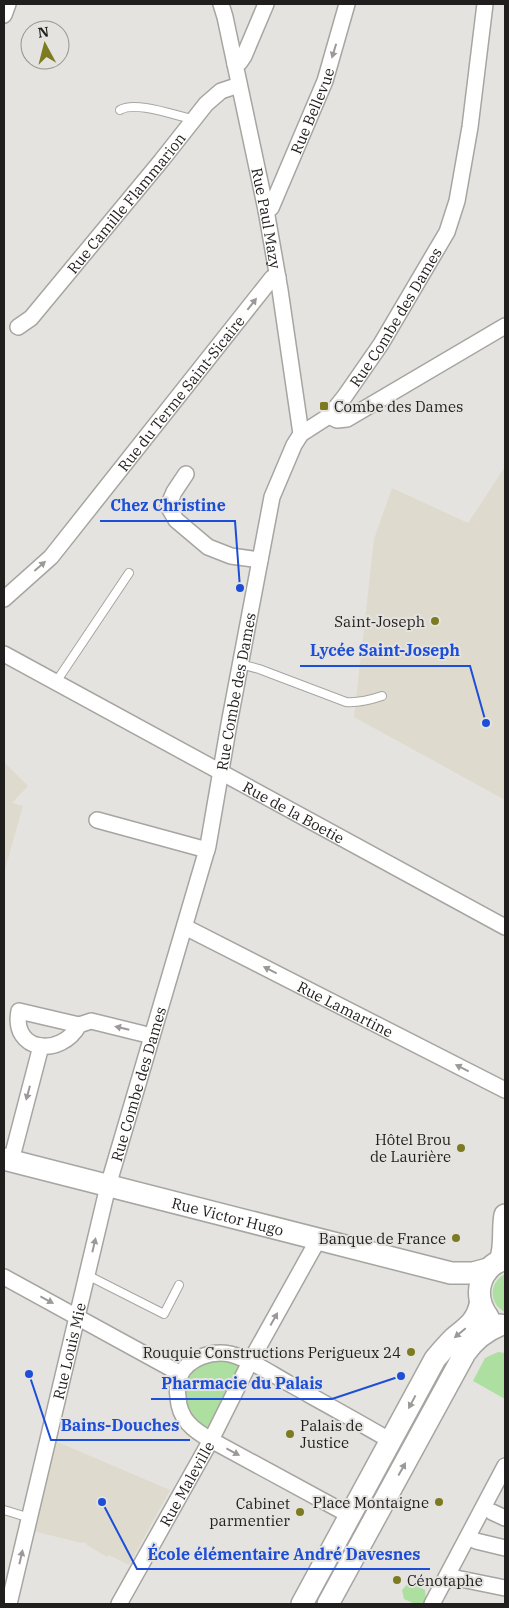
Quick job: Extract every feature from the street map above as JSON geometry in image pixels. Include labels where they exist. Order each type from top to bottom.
[{"type":"main road","name":"Rue Victor Hugo","points":[[7,1160],[451,1273],[473,1273],[498,1263]]},
{"type":"main road","points":[[302,1604],[435,1359],[473,1322],[479,1312],[479,1285],[483,1276],[498,1263],[503,1250],[505,1215]]},
{"type":"main road","name":"Rue Victor Hugo","points":[[451,1273],[473,1288],[488,1317],[503,1326]]},
{"type":"main road","points":[[328,1604],[465,1353],[487,1331],[503,1326]]},
{"type":"street","points":[[4,15],[8,4]]},
{"type":"street","name":"Rue Paul Mazy","points":[[221,4],[266,210],[278,276],[301,434]]},
{"type":"street","points":[[235,64],[240,62],[244,56],[266,4]]},
{"type":"street","name":"Rue Bellevue","points":[[266,210],[271,208],[325,81],[346,4]]},
{"type":"street","name":"Rue Combe des Dames","points":[[108,1186],[207,850],[272,497],[294,445],[301,434],[329,416],[345,396],[381,344],[447,232],[455,212],[470,127],[486,4]]},
{"type":"street","name":"Rue Camille Flammarion","points":[[18,327],[31,318],[215,95],[239,85]]},
{"type":"street","name":"Rue du Terme Saint-Sicaire","points":[[4,599],[51,557],[272,278],[278,276]]},
{"type":"street","points":[[329,416],[337,420],[347,419],[505,326]]},
{"type":"street","points":[[186,474],[174,492],[168,506],[176,520],[208,548],[231,556],[260,560]]},
{"type":"street","name":"Rue de la Boetie","points":[[4,654],[505,927]]},
{"type":"street","points":[[97,820],[207,850]]},
{"type":"street","name":"Rue Lamartine","points":[[184,927],[505,1090]]},
{"type":"street","points":[[79,1025],[69,1039],[60,1044],[41,1046],[33,1044],[22,1034],[18,1018],[19,1011],[79,1025],[91,1021],[152,1036]]},
{"type":"street","points":[[7,1160],[41,1046]]},
{"type":"street","name":"Rue Louis Mie","points":[[10,1604],[108,1186]]},
{"type":"street","name":"Rue Maleville","points":[[119,1604],[314,1247],[316,1238]]},
{"type":"street","points":[[4,1277],[181,1374]]},
{"type":"street","points":[[351,1516],[193,1429],[182,1416],[178,1401],[181,1374],[194,1361],[203,1356],[212,1353],[229,1354],[250,1362],[391,1440]]},
{"type":"street","points":[[432,1604],[505,1466]]},
{"type":"street","points":[[476,1541],[505,1548]]},
{"type":"street","points":[[456,1578],[505,1588]]},
{"type":"lane","points":[[120,110],[125,107],[138,106],[188,118],[192,121]]},
{"type":"lane","points":[[56,682],[129,573]]},
{"type":"lane","points":[[240,664],[259,669],[346,702],[366,701],[382,696]]},
{"type":"lane","points":[[87,1274],[164,1314],[179,1285]]},
{"type":"lane","points":[[4,1510],[30,1518]]},
{"type":"shaded area","name":"Saint-Joseph","points":[[505,467],[505,800],[354,717],[374,539],[392,488],[468,523]]},
{"type":"shaded area","points":[[4,762],[28,786],[12,803],[23,806],[4,873]]},
{"type":"shaded area","points":[[55,1441],[170,1490],[129,1565],[109,1555],[107,1557],[83,1542],[33,1531]]},
{"type":"green space","points":[[505,1274],[505,1312],[493,1299],[493,1288],[499,1278]]},
{"type":"green space","points":[[498,1352],[505,1353],[505,1399],[473,1381],[485,1358]]},
{"type":"green space","points":[[223,1361],[242,1366],[208,1430],[198,1424],[191,1416],[186,1403],[185,1389],[190,1376],[197,1368],[208,1363]]},
{"type":"green space","points":[[409,1430],[414,1433],[369,1509],[367,1506],[404,1434]]},
{"type":"green space","points":[[409,1582],[425,1590],[425,1604],[415,1604],[404,1599],[402,1590]]},
{"type":"place","name":"Combe des Dames","points":[[324,406]]},
{"type":"place","name":"Chez Christine","points":[[240,588]]},
{"type":"place","name":"Saint-Joseph","points":[[435,621]]},
{"type":"place","name":"Lycée Saint-Joseph","points":[[486,723]]},
{"type":"place","name":"Hôtel Brou de Laurière","points":[[461,1148]]},
{"type":"place","name":"Banque de France","points":[[456,1238]]},
{"type":"place","name":"Rouquie Constructions Perigueux 24","points":[[411,1352]]},
{"type":"place","name":"Bains-Douches","points":[[29,1374]]},
{"type":"place","name":"Pharmacie du Palais","points":[[401,1376]]},
{"type":"place","name":"Palais de Justice","points":[[290,1434]]},
{"type":"place","name":"École élémentaire André Davesnes","points":[[102,1502]]},
{"type":"place","name":"Place Montaigne","points":[[439,1502]]},
{"type":"place","name":"Cabinet parmentier","points":[[300,1512]]},
{"type":"place","name":"Cénotaphe","points":[[397,1580]]}]
